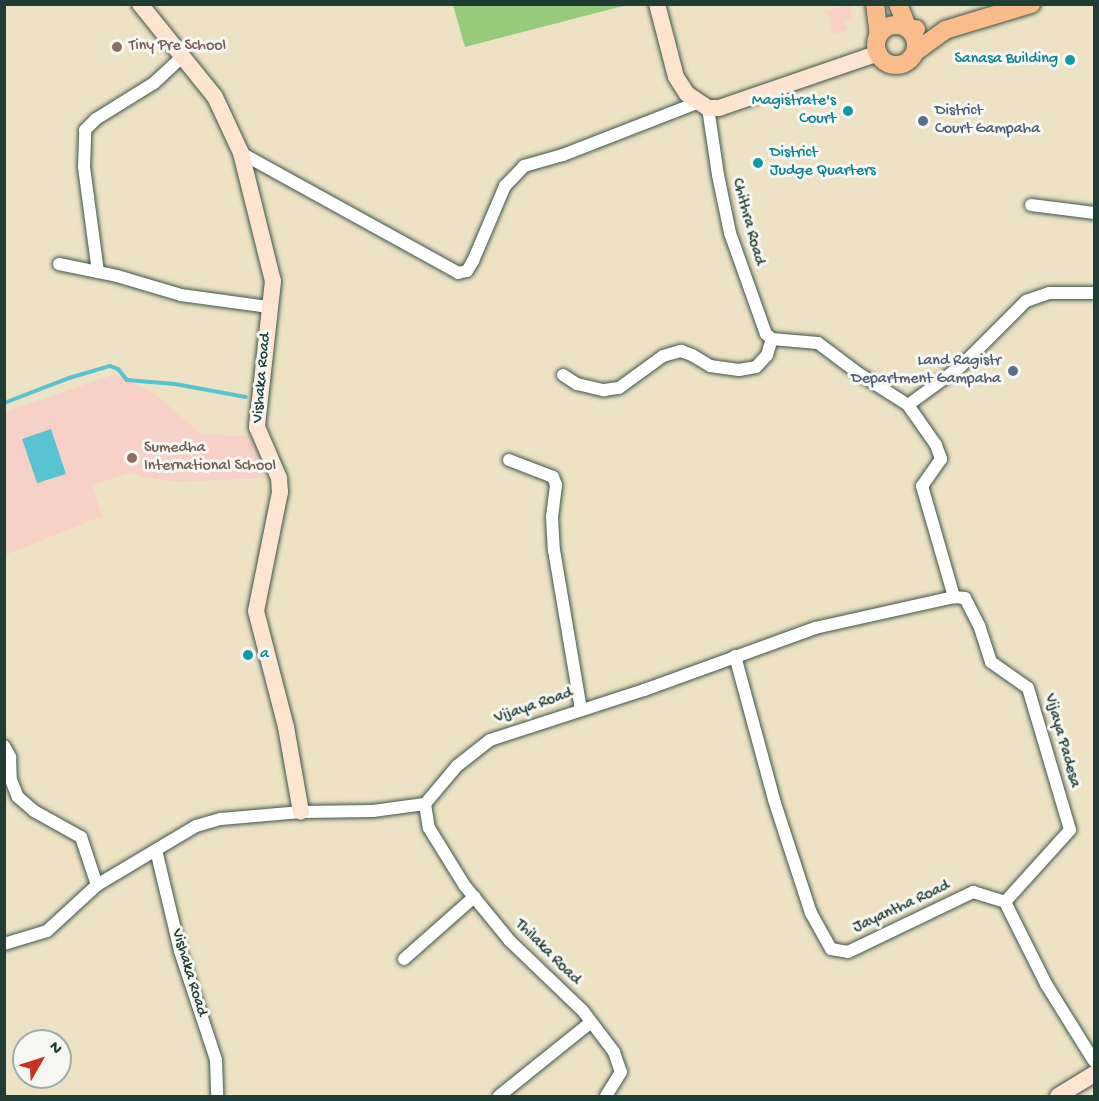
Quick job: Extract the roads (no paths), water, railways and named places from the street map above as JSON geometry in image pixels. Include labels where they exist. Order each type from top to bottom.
[{"type":"main road","points":[[875,4],[879,44],[887,62],[899,64],[906,62],[915,52],[945,30],[1031,4]]},
{"type":"main road","points":[[898,4],[915,39],[915,52]]},
{"type":"main road","points":[[879,44],[895,25],[945,30]]},
{"type":"street","name":"Vishaka Road","points":[[140,4],[215,98],[241,153],[273,281],[257,427],[279,478],[280,492],[256,611],[286,727],[301,812]]},
{"type":"street","points":[[657,4],[676,77],[687,94],[704,105],[719,108],[879,44]]},
{"type":"street","points":[[98,272],[84,167],[85,130],[96,119],[154,82],[182,57]]},
{"type":"street","points":[[241,153],[458,273],[466,271],[473,261],[505,186],[524,166],[563,155],[704,105]]},
{"type":"street","name":"Chithra Road","points":[[704,105],[730,233],[766,334],[772,339]]},
{"type":"street","points":[[1031,205],[1095,213]]},
{"type":"street","points":[[58,264],[98,272],[181,295],[270,307]]},
{"type":"street","points":[[908,405],[960,367],[1026,301],[1049,293],[1095,293]]},
{"type":"street","points":[[563,375],[577,384],[604,390],[619,388],[663,356],[681,351],[710,366],[739,370],[756,367],[767,355],[772,339],[818,343],[858,373],[908,405],[936,445],[941,459],[922,486],[954,597]]},
{"type":"street","points":[[509,459],[553,477],[556,485],[552,516],[554,550],[581,709]]},
{"type":"street","name":"Vijaya Road","points":[[424,804],[457,766],[490,740],[644,690],[815,628],[954,597]]},
{"type":"street","name":"Vijaya Padesa","points":[[954,597],[965,598],[979,625],[991,662],[1028,688],[1070,830],[1005,902]]},
{"type":"street","name":"Jayantha Road","points":[[735,656],[774,800],[811,913],[831,949],[848,952],[973,892],[1005,902]]},
{"type":"street","points":[[4,746],[10,757],[11,780],[18,797],[34,812],[81,837],[97,885]]},
{"type":"street","points":[[4,944],[47,931],[97,885],[196,826],[221,819],[301,812],[350,813],[399,809],[424,804]]},
{"type":"street","name":"Thilaka Road","points":[[424,804],[429,828],[474,897],[510,941],[584,1011],[614,1052],[621,1072],[606,1096]]},
{"type":"street","name":"Vishaka Road","points":[[156,850],[180,951],[216,1060],[217,1096]]},
{"type":"street","points":[[404,959],[474,897]]},
{"type":"street","points":[[1005,902],[1046,984],[1095,1061]]},
{"type":"street","points":[[499,1096],[591,1022]]},
{"type":"street","points":[[1058,1096],[1095,1074]]},
{"type":"water","points":[[51,429],[66,474],[37,483],[22,439]]},
{"type":"waterway","points":[[4,403],[69,378],[110,366],[118,369],[127,380],[175,384],[246,397]]},
{"type":"place","name":"Tiny Pre School","points":[[117,47]]},
{"type":"place","name":"Sanasa Building","points":[[1070,60]]},
{"type":"place","name":"Magistrate's Court","points":[[848,111]]},
{"type":"place","name":"District Court Gampaha","points":[[923,121]]},
{"type":"place","name":"District Judge Quarters","points":[[758,163]]},
{"type":"place","name":"Land Ragistr Department Gampaha","points":[[1013,371]]},
{"type":"place","name":"Sumedha International School","points":[[132,458]]},
{"type":"place","name":"a","points":[[248,655]]}]
